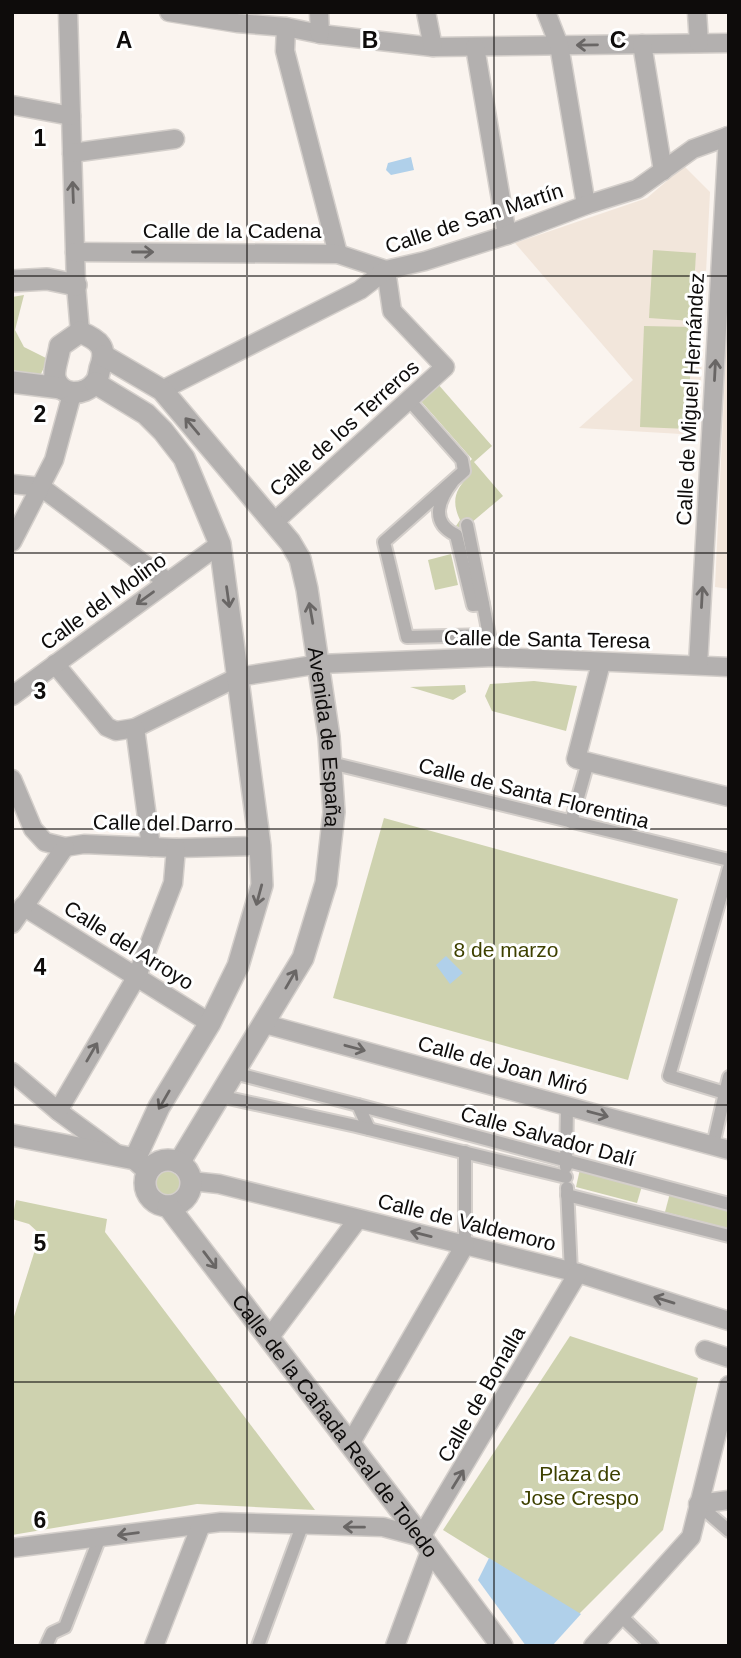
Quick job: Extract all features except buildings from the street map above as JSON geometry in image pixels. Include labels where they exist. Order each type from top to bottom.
[{"type":"street","points":[[68,12],[76,285],[80,332]]},
{"type":"street","points":[[169,12],[235,18],[320,34],[433,47],[729,43]]},
{"type":"street","points":[[319,12],[320,34]]},
{"type":"street","points":[[426,12],[433,47]]},
{"type":"street","points":[[546,12],[559,45],[586,205]]},
{"type":"street","points":[[697,12],[699,43]]},
{"type":"street","points":[[286,27],[285,51],[338,254]]},
{"type":"street","points":[[642,44],[663,171]]},
{"type":"street","points":[[475,47],[507,235]]},
{"type":"street","points":[[12,105],[71,116]]},
{"type":"street","name":"Calle de San Martín","points":[[162,390],[360,290],[386,270],[425,261],[507,235],[637,189],[693,149],[728,136]]},
{"type":"street","name":"Calle de Miguel Hernández","points":[[698,665],[728,136]]},
{"type":"street","points":[[72,153],[175,139]]},
{"type":"street","name":"Calle de la Cadena","points":[[75,252],[338,254],[386,270]]},
{"type":"street","name":"Calle de los Terreros","points":[[273,523],[445,367],[393,311],[386,270]]},
{"type":"street","points":[[12,281],[47,279],[76,285]]},
{"type":"street","points":[[12,382],[66,391],[84,391],[95,383],[104,356],[102,346],[92,337],[80,332]]},
{"type":"street","points":[[12,542],[54,460],[66,391],[55,377],[60,346],[80,332]]},
{"type":"street","name":"Avenida de España","points":[[104,356],[162,390],[290,542],[300,559],[320,664],[331,762],[334,812],[326,883],[303,958],[219,1096],[185,1172],[187,1196],[168,1206]]},
{"type":"street","points":[[95,383],[146,414],[184,458],[220,544],[260,846],[262,885],[238,966],[210,1023],[159,1107],[134,1161]]},
{"type":"street","points":[[409,400],[466,461],[464,471],[384,542],[407,638],[489,635],[467,525]]},
{"type":"street","points":[[453,481],[439,502],[439,513],[448,531],[456,535],[473,605],[483,604]]},
{"type":"street","points":[[12,484],[41,488],[168,582]]},
{"type":"street","name":"Calle del Molino","points":[[12,696],[220,544]]},
{"type":"street","name":"Calle de Santa Teresa","points":[[135,728],[238,677],[320,664],[494,657],[729,667]]},
{"type":"street","points":[[601,663],[576,759],[729,797]]},
{"type":"street","points":[[55,664],[107,727],[116,731],[135,728],[151,847]]},
{"type":"street","name":"Calle de Santa Florentina","points":[[331,762],[729,860]]},
{"type":"street","points":[[571,822],[589,762]]},
{"type":"street","points":[[12,779],[33,829],[45,842],[65,848],[12,924]]},
{"type":"street","name":"Calle del Darro","points":[[65,848],[84,844],[176,848],[260,846]]},
{"type":"street","points":[[58,1111],[137,976],[173,883],[176,848]]},
{"type":"street","points":[[725,1093],[669,1076],[729,868]]},
{"type":"street","name":"Calle del Arroyo","points":[[23,906],[210,1023]]},
{"type":"street","name":"Calle de Joan Miró","points":[[265,1024],[721,1147]]},
{"type":"street","points":[[12,1072],[58,1111],[134,1161]]},
{"type":"street","name":"Calle Salvador Dalí","points":[[233,1073],[729,1204]]},
{"type":"street","points":[[721,1147],[725,1093],[729,1077]]},
{"type":"street","name":"Calle Salvador Dalí","points":[[219,1096],[566,1177]]},
{"type":"street","points":[[358,1105],[369,1129]]},
{"type":"street","points":[[566,1106],[566,1177],[575,1273]]},
{"type":"street","points":[[12,1135],[154,1165],[163,1160],[185,1172]]},
{"type":"street","points":[[350,1444],[465,1245],[465,1152]]},
{"type":"street","name":"Calle de la Cañada Real de Toledo","points":[[134,1161],[146,1191],[157,1203],[168,1206],[502,1646]]},
{"type":"street","name":"Calle de Valdemoro","points":[[185,1172],[219,1184],[575,1273],[729,1321]]},
{"type":"street","points":[[567,1195],[729,1236]]},
{"type":"street","points":[[269,1338],[358,1219]]},
{"type":"street","name":"Calle de Bonalla","points":[[395,1646],[426,1543],[575,1273]]},
{"type":"street","points":[[705,1350],[729,1358]]},
{"type":"street","points":[[593,1646],[691,1537],[729,1385]]},
{"type":"street","points":[[698,1504],[729,1500]]},
{"type":"street","points":[[698,1504],[729,1531]]},
{"type":"street","points":[[12,1548],[221,1522],[383,1527],[426,1543]]},
{"type":"street","points":[[155,1646],[201,1525]]},
{"type":"street","points":[[258,1646],[302,1526]]},
{"type":"street","points":[[46,1646],[52,1633],[65,1627],[100,1537]]},
{"type":"street","points":[[621,1616],[652,1646]]},
{"type":"shaded area","points":[[684,166],[710,192],[698,435],[579,428],[633,380],[515,243],[647,198]]},
{"type":"shaded area","points":[[729,289],[729,589],[715,587]]},
{"type":"green space","points":[[653,250],[696,253],[692,321],[649,318]]},
{"type":"green space","points":[[24,295],[15,330],[24,347],[48,359],[40,376],[12,370],[12,297]]},
{"type":"green space","points":[[644,326],[692,327],[688,429],[640,427]]},
{"type":"green space","points":[[437,383],[492,446],[474,462],[503,496],[461,528],[456,526],[460,520],[455,501],[458,490],[470,475],[467,464],[472,459],[419,399]]},
{"type":"green space","points":[[451,554],[458,585],[435,590],[428,560]]},
{"type":"green space","points":[[534,681],[577,686],[566,731],[492,711],[485,696],[490,684]]},
{"type":"green space","points":[[465,685],[466,692],[453,700],[410,687]]},
{"type":"green space","name":"8 de marzo","points":[[384,818],[678,899],[628,1080],[333,998]]},
{"type":"green space","points":[[580,1169],[642,1186],[637,1203],[576,1187]]},
{"type":"green space","points":[[168,1171],[177,1175],[181,1184],[177,1193],[168,1197],[159,1193],[155,1184],[159,1175]]},
{"type":"green space","points":[[670,1193],[729,1209],[727,1228],[665,1212]]},
{"type":"green space","points":[[16,1200],[107,1219],[105,1232],[315,1510],[197,1504],[12,1535],[12,1323],[40,1234],[29,1224],[12,1219]]},
{"type":"green space","name":"Plaza de Jose Crespo","points":[[570,1336],[698,1378],[663,1530],[579,1614],[443,1530]]},
{"type":"water","points":[[411,157],[414,170],[391,175],[386,170],[388,163]]},
{"type":"water","points":[[446,956],[463,973],[450,984],[436,965]]},
{"type":"water","points":[[489,1558],[581,1614],[552,1646],[526,1646],[478,1580]]}]
